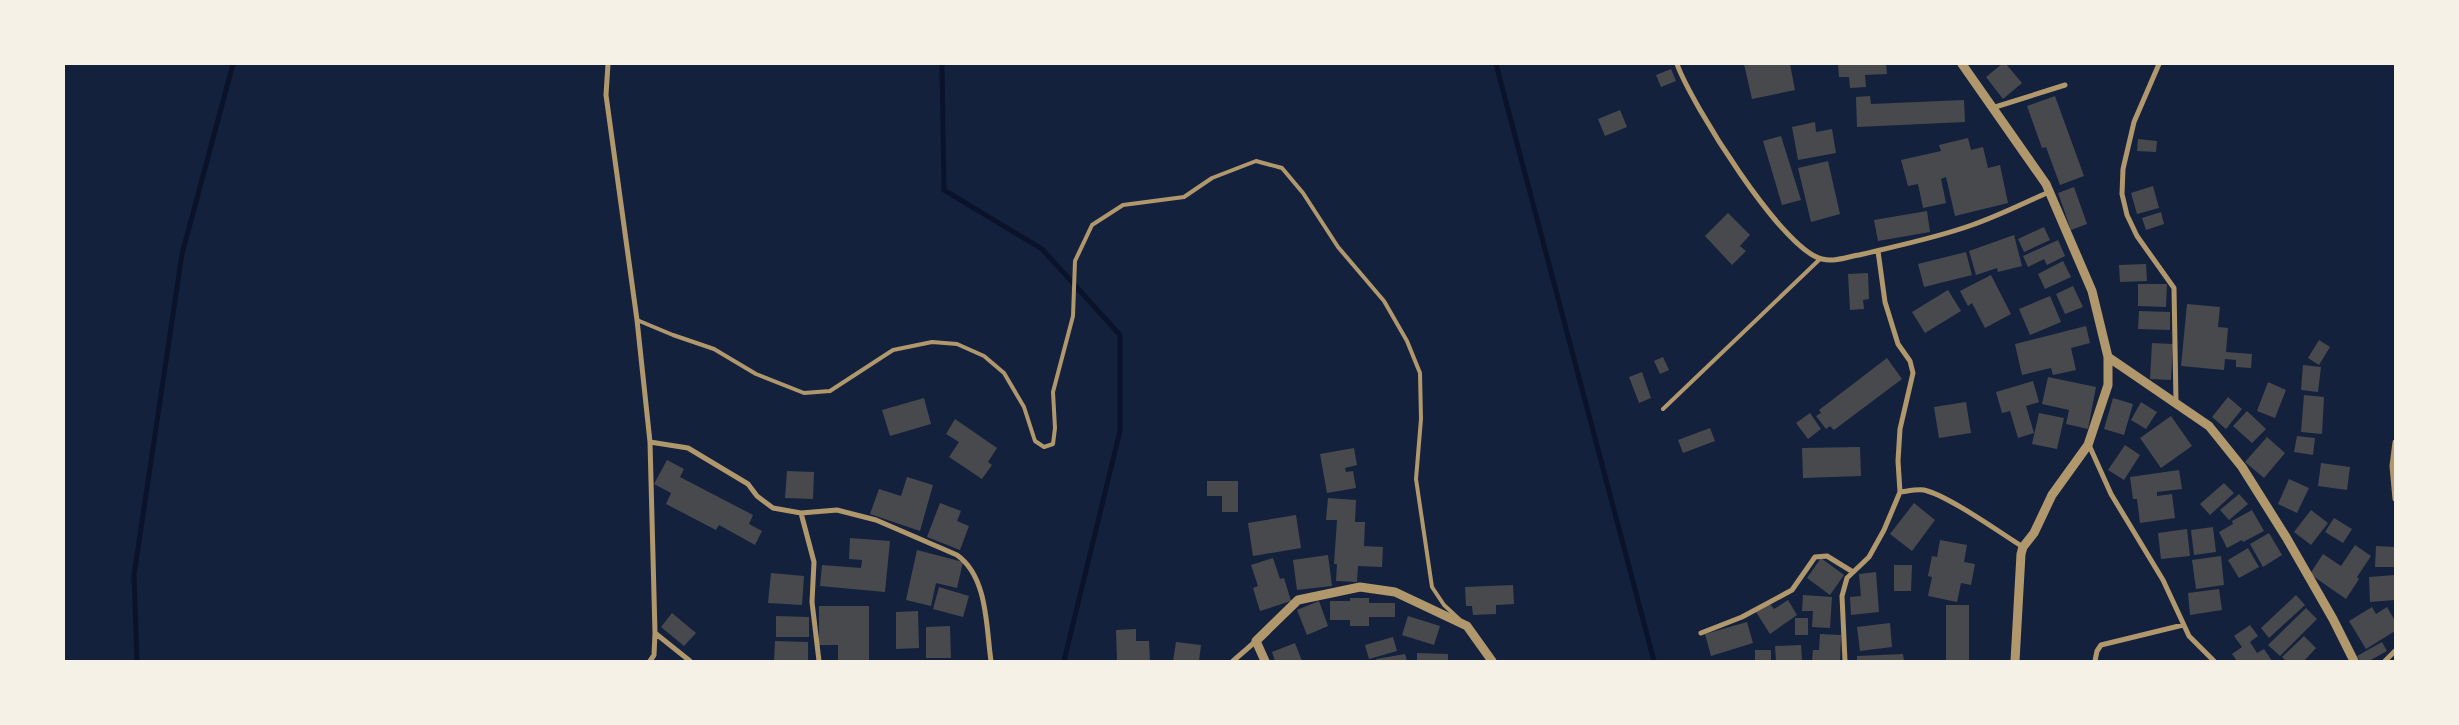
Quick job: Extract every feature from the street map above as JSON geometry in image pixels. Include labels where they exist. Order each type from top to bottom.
[{"type":"street","points":[[608,64],[606,95],[650,442],[655,633],[654,655],[650,661]]},
{"type":"street","points":[[1677,64],[1702,115],[1772,216],[1807,252],[1820,259],[1835,260],[1878,251],[1972,225],[2049,192]]},
{"type":"street","points":[[1962,64],[2049,192],[2092,291],[2108,357],[2108,385],[2088,445],[2052,495],[2034,533],[2023,547],[2014,661]]},
{"type":"street","points":[[2159,64],[2134,122],[2123,169],[2122,194],[2127,215],[2137,236],[2174,288],[2176,403]]},
{"type":"street","points":[[1992,108],[2065,85]]},
{"type":"street","points":[[1845,661],[1842,596],[1847,578],[1869,557],[1884,530],[1900,492],[1898,460],[1900,429],[1913,373],[1910,361],[1898,344],[1885,302],[1878,251]]},
{"type":"street","points":[[2108,357],[2209,426],[2242,467],[2319,594],[2354,661]]},
{"type":"street","points":[[650,442],[688,448],[748,484],[757,496],[773,508],[801,513],[837,510],[868,518],[937,545],[965,560],[973,573],[983,599],[991,661]]},
{"type":"street","points":[[2395,442],[2392,466],[2395,499]]},
{"type":"street","points":[[2088,445],[2111,494],[2163,580],[2183,625],[2190,636],[2214,661]]},
{"type":"street","points":[[1900,492],[1920,490],[1929,492],[1964,510],[2023,547]]},
{"type":"street","points":[[801,513],[814,562],[812,602],[819,661]]},
{"type":"street","points":[[1702,633],[1742,617],[1792,590],[1815,558],[1827,556],[1853,572]]},
{"type":"street","points":[[1233,661],[1298,600],[1360,587],[1395,592],[1467,626],[1492,661]]},
{"type":"street","points":[[2095,661],[2101,644],[2183,625]]},
{"type":"street","points":[[655,633],[690,661]]},
{"type":"street","points":[[1256,641],[1265,661]]},
{"type":"street","points":[[2385,661],[2395,651]]},
{"type":"lane","points":[[636,320],[714,349],[756,374],[804,393],[830,391],[892,350],[932,342],[957,344],[984,356],[1004,373],[1024,407],[1035,441],[1044,447],[1053,444],[1055,428],[1053,392],[1073,316],[1075,262],[1092,225],[1123,205],[1184,197],[1212,178],[1256,161],[1282,168],[1303,193],[1338,246],[1384,301],[1407,341],[1420,373],[1421,419],[1416,479],[1432,588],[1444,606],[1467,626]]},
{"type":"lane","points":[[1663,409],[1820,259]]},
{"type":"building","points":[[1744,64],[1790,64],[1795,90],[1752,99]]},
{"type":"building","points":[[1838,64],[1886,64],[1887,74],[1865,75],[1866,87],[1850,88],[1849,77],[1839,77]]},
{"type":"building","points":[[2002,64],[2006,64],[2022,83],[2003,99],[1986,77]]},
{"type":"building","points":[[1671,69],[1676,81],[1661,87],[1656,75]]},
{"type":"building","points":[[1870,96],[1871,104],[1964,100],[1965,122],[1857,127],[1856,97]]},
{"type":"building","points":[[2055,96],[2084,176],[2060,185],[2046,147],[2042,148],[2027,106]]},
{"type":"building","points":[[1620,110],[1627,127],[1605,136],[1598,119]]},
{"type":"building","points":[[1815,122],[1816,132],[1832,129],[1836,153],[1798,160],[1792,127]]},
{"type":"building","points":[[1781,136],[1801,200],[1782,205],[1763,141]]},
{"type":"building","points":[[1968,138],[1971,150],[1983,147],[1988,168],[2000,165],[2008,203],[1955,216],[1946,177],[1941,179],[1946,203],[1923,208],[1918,184],[1908,186],[1901,160],[1941,151],[1939,145]]},
{"type":"building","points":[[2138,139],[2157,141],[2156,152],[2137,151]]},
{"type":"building","points":[[1828,161],[1840,214],[1811,222],[1798,168]]},
{"type":"building","points":[[2153,186],[2159,208],[2137,214],[2131,193]]},
{"type":"building","points":[[2074,187],[2087,224],[2071,230],[2058,193]]},
{"type":"building","points":[[1927,211],[1930,232],[1878,241],[1874,220]]},
{"type":"building","points":[[2161,212],[2164,224],[2146,230],[2142,218]]},
{"type":"building","points":[[1728,213],[1750,235],[1740,246],[1746,251],[1732,265],[1705,236]]},
{"type":"building","points":[[2044,227],[2050,240],[2024,252],[2018,239]]},
{"type":"building","points":[[2014,235],[2022,266],[1998,272],[1997,268],[1976,275],[1969,251]]},
{"type":"building","points":[[2058,240],[2065,256],[2047,265],[2044,259],[2028,267],[2023,256]]},
{"type":"building","points":[[1966,252],[1972,275],[1924,287],[1918,264]]},
{"type":"building","points":[[2063,261],[2071,277],[2045,289],[2038,274]]},
{"type":"building","points":[[2146,264],[2147,281],[2120,282],[2119,265]]},
{"type":"building","points":[[1868,273],[1869,299],[1863,300],[1864,309],[1850,310],[1848,274]]},
{"type":"building","points":[[1991,275],[2011,314],[1985,328],[1972,303],[1968,306],[1960,291]]},
{"type":"building","points":[[2138,284],[2167,284],[2166,307],[2138,306]]},
{"type":"building","points":[[2073,286],[2083,307],[2065,314],[2056,294]]},
{"type":"building","points":[[1948,290],[1961,311],[1925,333],[1912,312]]},
{"type":"building","points":[[2050,296],[2061,322],[2030,335],[2019,309]]},
{"type":"building","points":[[2187,304],[2220,307],[2218,327],[2228,328],[2226,352],[2252,354],[2251,368],[2236,367],[2236,360],[2225,359],[2224,370],[2181,366]]},
{"type":"building","points":[[2139,311],[2170,312],[2170,330],[2138,329]]},
{"type":"building","points":[[2086,326],[2090,343],[2071,348],[2076,370],[2053,375],[2051,368],[2022,375],[2015,344]]},
{"type":"building","points":[[2319,340],[2330,347],[2319,365],[2308,358]]},
{"type":"building","points":[[2152,343],[2173,344],[2171,380],[2150,379]]},
{"type":"building","points":[[1663,357],[1669,370],[1660,374],[1654,361]]},
{"type":"building","points":[[1887,358],[1902,379],[1834,430],[1830,426],[1826,429],[1816,416],[1821,413],[1819,410]]},
{"type":"building","points":[[2303,365],[2321,367],[2318,392],[2301,390]]},
{"type":"building","points":[[1642,372],[1651,398],[1639,403],[1629,377]]},
{"type":"building","points":[[2048,377],[2096,387],[2088,429],[2066,424],[2069,410],[2042,404]]},
{"type":"building","points":[[2033,381],[2039,402],[2026,406],[2034,433],[2018,438],[2010,411],[2002,413],[1996,392]]},
{"type":"building","points":[[2268,382],[2286,390],[2275,418],[2257,411]]},
{"type":"building","points":[[2304,395],[2324,397],[2322,434],[2301,432]]},
{"type":"building","points":[[2228,397],[2242,409],[2226,429],[2212,417]]},
{"type":"building","points":[[924,398],[931,424],[890,436],[882,410]]},
{"type":"building","points":[[2113,398],[2133,404],[2124,435],[2104,429]]},
{"type":"building","points":[[1966,402],[1971,433],[1939,438],[1934,407]]},
{"type":"building","points":[[2141,402],[2157,412],[2146,429],[2131,420]]},
{"type":"building","points":[[2247,411],[2266,429],[2252,443],[2233,426]]},
{"type":"building","points":[[1810,413],[1821,429],[1808,439],[1796,423]]},
{"type":"building","points":[[2039,413],[2064,418],[2057,449],[2032,444]]},
{"type":"building","points":[[2171,416],[2192,446],[2161,468],[2140,438]]},
{"type":"building","points":[[955,419],[997,448],[988,462],[992,465],[982,479],[949,457],[959,442],[946,434]]},
{"type":"building","points":[[1710,428],[1715,441],[1683,453],[1678,440]]},
{"type":"building","points":[[2297,436],[2315,438],[2313,455],[2294,452]]},
{"type":"building","points":[[2267,437],[2285,453],[2264,478],[2245,462]]},
{"type":"building","points":[[2125,445],[2140,455],[2124,480],[2108,470]]},
{"type":"building","points":[[1860,447],[1861,476],[1803,478],[1802,448]]},
{"type":"building","points":[[1354,448],[1357,465],[1345,468],[1346,472],[1353,471],[1356,488],[1327,493],[1320,454]]},
{"type":"building","points":[[667,460],[684,469],[680,477],[753,515],[749,524],[762,531],[755,545],[719,525],[716,530],[666,504],[671,493],[654,484]]},
{"type":"building","points":[[2321,463],[2350,467],[2347,490],[2318,486]]},
{"type":"building","points":[[2179,470],[2182,489],[2157,492],[2157,496],[2172,494],[2175,518],[2140,523],[2137,499],[2133,499],[2130,477]]},
{"type":"building","points":[[787,471],[814,472],[813,499],[785,498]]},
{"type":"building","points":[[907,477],[933,485],[920,531],[870,514],[879,489],[901,496]]},
{"type":"building","points":[[2289,479],[2309,488],[2297,513],[2278,504]]},
{"type":"building","points":[[1207,481],[1238,481],[1238,512],[1222,512],[1222,496],[1207,496]]},
{"type":"building","points":[[2224,483],[2234,493],[2210,515],[2200,504]]},
{"type":"building","points":[[2239,494],[2248,504],[2229,520],[2220,510]]},
{"type":"building","points":[[1328,498],[1356,500],[1355,522],[1365,522],[1364,546],[1383,547],[1382,567],[1358,566],[1357,582],[1336,581],[1337,564],[1334,564],[1337,520],[1326,520]]},
{"type":"building","points":[[940,503],[961,511],[957,521],[969,526],[960,550],[927,537]]},
{"type":"building","points":[[1914,503],[1935,520],[1912,551],[1890,534]]},
{"type":"building","points":[[2252,510],[2264,531],[2227,548],[2219,532],[2233,524],[2232,521]]},
{"type":"building","points":[[2311,510],[2328,523],[2311,545],[2294,532]]},
{"type":"building","points":[[1296,515],[1301,548],[1253,556],[1248,523]]},
{"type":"building","points":[[2334,518],[2352,529],[2343,543],[2325,532]]},
{"type":"building","points":[[2213,527],[2216,552],[2194,555],[2191,530]]},
{"type":"building","points":[[2187,529],[2190,556],[2161,559],[2158,533]]},
{"type":"building","points":[[2269,533],[2282,555],[2263,567],[2250,544]]},
{"type":"building","points":[[850,538],[890,541],[885,592],[820,586],[822,565],[861,568],[862,560],[849,559]]},
{"type":"building","points":[[1940,540],[1967,545],[1964,562],[1975,564],[1971,585],[1961,583],[1957,602],[1928,596],[1932,577],[1928,576],[1932,556],[1937,557]]},
{"type":"building","points":[[2355,545],[2371,556],[2357,577],[2359,579],[2346,599],[2310,574],[2323,554],[2341,566]]},
{"type":"building","points":[[2376,546],[2395,547],[2395,567],[2375,567]]},
{"type":"building","points":[[2248,548],[2259,567],[2239,578],[2228,560]]},
{"type":"building","points":[[917,550],[963,562],[957,588],[936,583],[931,606],[906,600]]},
{"type":"building","points":[[1328,555],[1332,586],[1297,590],[1293,560]]},
{"type":"building","points":[[2221,556],[2224,585],[2196,589],[2192,560]]},
{"type":"building","points":[[1273,558],[1280,579],[1284,578],[1291,601],[1260,611],[1253,588],[1258,586],[1251,565]]},
{"type":"building","points":[[1821,558],[1844,575],[1830,595],[1807,578]]},
{"type":"building","points":[[1894,565],[1912,565],[1911,591],[1894,591]]},
{"type":"building","points":[[1876,572],[1879,612],[1851,615],[1850,597],[1861,596],[1859,574]]},
{"type":"building","points":[[771,573],[804,576],[802,605],[768,603]]},
{"type":"building","points":[[2395,575],[2395,600],[2370,602],[2369,577]]},
{"type":"building","points":[[1513,585],[1514,604],[1496,605],[1496,614],[1473,615],[1472,606],[1466,606],[1465,587]]},
{"type":"building","points":[[939,587],[969,596],[963,617],[933,609]]},
{"type":"building","points":[[2219,589],[2222,610],[2190,615],[2188,593]]},
{"type":"building","points":[[1803,595],[1832,597],[1830,628],[1812,627],[1813,611],[1802,611]]},
{"type":"building","points":[[2296,595],[2305,605],[2269,638],[2261,628]]},
{"type":"building","points":[[1350,598],[1369,598],[1369,603],[1395,603],[1395,617],[1369,617],[1369,626],[1350,626],[1350,620],[1330,620],[1330,601],[1350,601]]},
{"type":"building","points":[[1788,600],[1797,615],[1770,634],[1756,612],[1770,604],[1774,609]]},
{"type":"building","points":[[1319,601],[1328,626],[1307,635],[1297,610]]},
{"type":"building","points":[[1946,605],[1969,605],[1969,661],[1946,661]]},
{"type":"building","points":[[819,606],[869,606],[869,661],[838,661],[838,645],[819,645]]},
{"type":"building","points":[[2372,607],[2376,614],[2387,607],[2395,621],[2395,631],[2366,649],[2349,621]]},
{"type":"building","points":[[2306,608],[2317,619],[2280,656],[2268,645]]},
{"type":"building","points":[[918,611],[919,648],[896,649],[896,612]]},
{"type":"building","points":[[672,613],[696,633],[684,646],[661,627]]},
{"type":"building","points":[[776,616],[809,617],[809,637],[776,637]]},
{"type":"building","points":[[1408,616],[1440,626],[1434,645],[1402,635]]},
{"type":"building","points":[[1795,618],[1808,618],[1808,635],[1795,635]]},
{"type":"building","points":[[1747,622],[1753,643],[1711,656],[1705,634]]},
{"type":"building","points":[[1890,623],[1892,647],[1860,651],[1857,627]]},
{"type":"building","points":[[2250,625],[2258,636],[2250,642],[2257,653],[2264,649],[2272,661],[2237,661],[2232,654],[2242,647],[2234,636]]},
{"type":"building","points":[[950,626],[951,658],[926,658],[926,627]]},
{"type":"building","points":[[1136,629],[1136,641],[1149,641],[1150,661],[1117,661],[1116,630]]},
{"type":"building","points":[[1820,634],[1841,635],[1840,661],[1812,661],[1813,650],[1819,650]]},
{"type":"building","points":[[2304,636],[2316,648],[2304,661],[2286,661],[2282,657]]},
{"type":"building","points":[[1393,637],[1397,651],[1369,659],[1365,645]]},
{"type":"building","points":[[775,641],[808,642],[808,661],[774,661]]},
{"type":"building","points":[[1176,642],[1201,645],[1199,661],[1173,661]]},
{"type":"building","points":[[2382,642],[2387,651],[2369,661],[2360,661],[2357,656]]},
{"type":"building","points":[[1295,643],[1302,661],[1275,661],[1272,652]]},
{"type":"building","points":[[1801,645],[1802,661],[1776,661],[1775,646]]},
{"type":"building","points":[[1755,650],[1771,650],[1771,661],[1755,661]]},
{"type":"building","points":[[1417,653],[1448,654],[1448,661],[1417,661]]},
{"type":"building","points":[[1405,654],[1407,661],[1377,661],[1376,659]]},
{"type":"building","points":[[1903,654],[1904,661],[1857,661],[1857,656]]},
{"type":"waterway","points":[[137,661],[134,575],[182,254],[233,64]]},
{"type":"waterway","points":[[942,64],[944,190],[1042,249],[1120,335],[1120,431],[1064,661]]},
{"type":"waterway","points":[[1496,64],[1654,661]]}]
